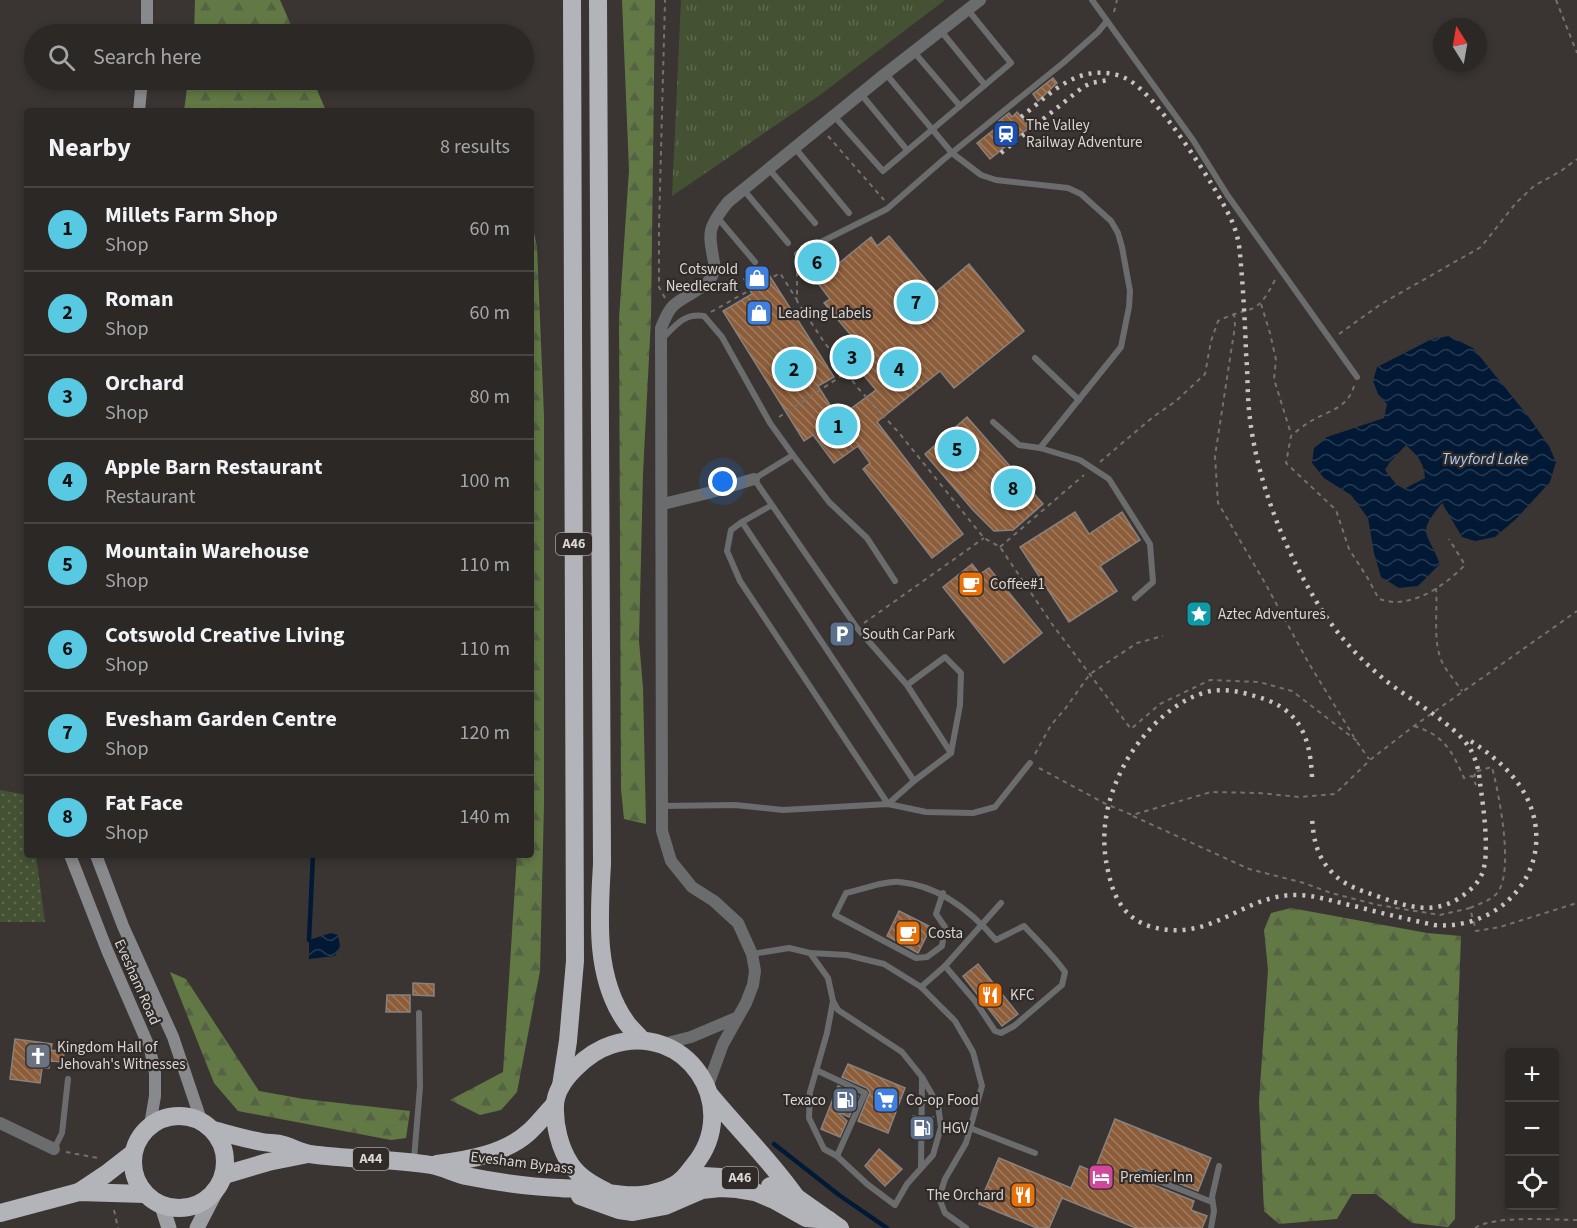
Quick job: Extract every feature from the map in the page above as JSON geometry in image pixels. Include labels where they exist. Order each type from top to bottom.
[{"type":"highway","name":"A46","points":[[561,1086],[568,1041],[575,949],[572,0]]},
{"type":"highway","name":"A46","points":[[598,0],[602,864],[600,933],[604,971],[611,994],[626,1022],[642,1040]]},
{"type":"highway","points":[[642,1040],[663,1044],[683,1055],[702,1078],[708,1092],[712,1122],[701,1157],[680,1181],[660,1191],[627,1196],[607,1192],[585,1180],[572,1167],[562,1147],[556,1125],[555,1104],[561,1086],[581,1062],[599,1049],[618,1042],[642,1040]]},
{"type":"highway","name":"A46","points":[[708,1092],[744,1137],[780,1173],[796,1197]]},
{"type":"highway","name":"Evesham Bypass","points":[[434,1165],[462,1161],[511,1144],[528,1132],[555,1104]]},
{"type":"highway","points":[[178,1115],[207,1125],[221,1141],[225,1153],[224,1175],[215,1193],[194,1207],[179,1209],[162,1206],[145,1194],[136,1182],[133,1153],[139,1138],[150,1125],[163,1118],[178,1115]]},
{"type":"highway","name":"Evesham Bypass","points":[[207,1125],[261,1142],[280,1144],[308,1154],[434,1165],[465,1176],[607,1192]]},
{"type":"highway","points":[[79,1192],[133,1153]]},
{"type":"highway","name":"Evesham Bypass","points":[[224,1175],[268,1162],[308,1154]]},
{"type":"highway","name":"A46","points":[[680,1181],[703,1176],[741,1178],[762,1183],[796,1197],[835,1224]]},
{"type":"highway","points":[[560,1188],[619,1210],[633,1212],[665,1206],[702,1190],[737,1189],[755,1192],[806,1218],[835,1224]]},
{"type":"highway","points":[[0,1213],[79,1192],[145,1194]]},
{"type":"main road","points":[[147,0],[147,24]]},
{"type":"main road","points":[[139,108],[141,90]]},
{"type":"main road","name":"Evesham Road","points":[[71,858],[107,950],[150,1049],[155,1073],[155,1096],[150,1125]]},
{"type":"main road","name":"Evesham Road","points":[[97,858],[123,926],[173,1037],[207,1125]]},
{"type":"main road","points":[[196,1228],[215,1193]]},
{"type":"main road","points":[[162,1206],[169,1228]]},
{"type":"street","points":[[708,1092],[715,1064],[753,985],[754,971],[752,954],[738,923],[714,901],[692,887],[671,861],[662,831],[661,328],[666,315],[673,306],[700,289],[714,273],[716,268],[709,233],[716,216],[742,189],[980,0]]},
{"type":"street","points":[[663,504],[754,479]]},
{"type":"street","points":[[663,1044],[691,1038],[736,1018]]},
{"type":"street","points":[[0,1123],[54,1149]]},
{"type":"lane","points":[[1092,0],[1193,140],[1228,196],[1357,377]]},
{"type":"lane","points":[[834,116],[883,171],[1011,63],[968,9]]},
{"type":"lane","points":[[797,254],[887,209],[1063,63],[1107,21]]},
{"type":"lane","points":[[940,30],[985,85]]},
{"type":"lane","points":[[914,51],[960,106]]},
{"type":"lane","points":[[885,74],[952,153],[981,175],[996,180],[1068,188],[1081,194],[1111,221],[1118,233],[1130,291],[1130,307],[1121,347],[1040,448]]},
{"type":"lane","points":[[860,94],[907,150]]},
{"type":"lane","points":[[795,147],[849,213]]},
{"type":"lane","points":[[768,168],[815,223]]},
{"type":"lane","points":[[742,189],[788,243]]},
{"type":"lane","points":[[716,216],[755,262]]},
{"type":"lane","points":[[660,341],[681,319],[696,315],[704,316],[722,337],[770,423],[793,455],[830,502],[867,538],[895,580]]},
{"type":"lane","points":[[1035,358],[1079,400]]},
{"type":"lane","points":[[993,422],[1019,445],[1040,448],[1080,460],[1109,479],[1150,544],[1153,582],[1136,598]]},
{"type":"lane","points":[[793,455],[754,479],[857,628],[907,685],[951,753]]},
{"type":"lane","points":[[772,505],[731,530],[727,551],[740,581],[888,804]]},
{"type":"lane","points":[[742,522],[914,781]]},
{"type":"lane","points":[[888,804],[951,753],[960,705],[961,673],[945,657],[907,685]]},
{"type":"lane","points":[[662,806],[735,805],[783,810],[888,804],[926,812],[973,813],[995,807],[1030,763]]},
{"type":"lane","points":[[943,893],[936,914],[945,927],[942,946],[927,957],[916,958],[861,931],[835,915],[846,893],[899,881],[943,893],[982,924],[996,940],[1024,926],[1055,958],[1065,972],[1062,985],[1014,1026],[1001,1034],[995,1031],[975,1001],[945,966]]},
{"type":"lane","points":[[921,987],[945,966],[1001,903]]},
{"type":"lane","points":[[752,954],[789,948],[810,953],[847,955],[884,964],[921,987],[954,1021],[973,1052],[982,1086],[966,1143],[945,1179],[939,1198],[945,1213],[966,1228]]},
{"type":"lane","points":[[810,953],[828,978],[833,1001],[838,1010],[902,1052],[922,1077],[938,1105],[941,1127],[933,1155],[907,1184],[895,1205],[867,1184],[837,1156],[824,1149],[809,1118],[810,1092],[827,1033],[833,1001]]},
{"type":"lane","points":[[414,1163],[420,1087],[419,1013]]},
{"type":"lane","points":[[816,1070],[865,1093],[837,1156]]},
{"type":"lane","points":[[921,1168],[922,1077]]},
{"type":"lane","points":[[54,1149],[62,1133],[68,1079]]},
{"type":"lane","points":[[970,1128],[1035,1154]]},
{"type":"lane","points":[[1212,1228],[1214,1211],[1212,1197],[1220,1166]]},
{"type":"lane","points":[[1140,1174],[1212,1202]]},
{"type":"path","points":[[665,0],[659,287],[667,302],[673,306]]},
{"type":"path","points":[[1556,0],[1577,53]]},
{"type":"path","points":[[821,127],[886,202]]},
{"type":"path","points":[[1332,339],[1381,304],[1481,247],[1516,203],[1534,186],[1577,159]]},
{"type":"path","points":[[797,254],[797,301]]},
{"type":"path","points":[[1000,548],[1154,417],[1176,401],[1205,374],[1211,341],[1218,321],[1234,313],[1249,312],[1261,304],[1281,269]]},
{"type":"path","points":[[704,316],[780,273],[856,387],[900,434],[984,538],[1000,548],[1052,624],[1131,729],[1160,704],[1210,680],[1259,682],[1292,691],[1356,741]]},
{"type":"path","points":[[1261,304],[1276,360],[1274,379],[1291,436],[1286,463],[1311,489],[1336,510],[1349,549],[1378,599],[1397,603],[1422,597],[1451,578],[1465,565],[1449,539]]},
{"type":"path","points":[[1234,313],[1235,326],[1215,456],[1218,503],[1308,662],[1370,760]]},
{"type":"path","points":[[770,423],[846,373]]},
{"type":"path","points":[[1291,436],[1310,421],[1337,409],[1352,395],[1357,377]]},
{"type":"path","points":[[826,647],[857,628],[984,538]]},
{"type":"path","points":[[1436,588],[1438,609],[1436,640],[1442,663],[1463,692]]},
{"type":"path","points":[[1132,815],[1211,792],[1299,797],[1335,794],[1370,760],[1414,726],[1577,611]]},
{"type":"path","points":[[1163,636],[1137,643],[1090,674],[1065,709],[1051,724],[1030,763],[1104,803],[1249,869],[1378,905],[1440,915],[1470,908],[1496,895],[1505,875],[1498,788],[1492,767],[1474,772],[1475,776],[1464,778],[1445,743],[1430,731],[1414,726]]},
{"type":"path","points":[[1472,776],[1476,785]]},
{"type":"path","points":[[1470,908],[1476,931],[1500,927],[1577,903]]},
{"type":"path","points":[[1474,1228],[1480,1224],[1498,1220],[1577,1220]]},
{"type":"green space","points":[[195,0],[280,0],[291,24],[194,24]]},
{"type":"green space","points":[[622,0],[655,0],[651,319],[643,473],[639,641],[643,688],[646,824],[624,819],[621,789],[619,319],[629,170]]},
{"type":"green space","points":[[681,0],[945,0],[820,95],[672,196]]},
{"type":"green space","points":[[187,90],[317,90],[325,108],[184,108]]},
{"type":"green space","points":[[534,232],[537,247],[544,416],[544,803],[540,971],[517,1092],[501,1110],[480,1115],[450,1100],[503,1072],[517,858],[534,858]]},
{"type":"green space","points":[[0,790],[24,794],[24,858],[36,858],[45,922],[0,922]]},
{"type":"green space","points":[[1291,908],[1427,933],[1461,936],[1455,1219],[1448,1227],[1412,1223],[1376,1194],[1352,1194],[1337,1219],[1279,1224],[1264,1211],[1259,1101],[1268,970],[1264,930],[1271,913]]},
{"type":"green space","points":[[170,972],[186,979],[259,1091],[304,1099],[410,1111],[406,1138],[391,1140],[238,1111],[214,1083]]},
{"type":"water","name":"Twyford Lake","points":[[1449,336],[1473,348],[1528,416],[1549,446],[1556,462],[1550,482],[1516,519],[1495,537],[1475,541],[1462,537],[1442,503],[1429,521],[1426,533],[1440,564],[1418,586],[1399,588],[1381,577],[1368,518],[1351,495],[1324,478],[1312,463],[1314,448],[1327,437],[1384,418],[1387,404],[1378,394],[1373,381],[1377,367],[1432,339]],"holes":[[[1406,445],[1417,456],[1425,478],[1404,489],[1396,484],[1385,470]]]},
{"type":"water","points":[[331,933],[338,935],[340,946],[335,956],[309,959],[309,940]]},
{"type":"building","points":[[1053,78],[1057,83],[1038,101],[1033,94]]},
{"type":"building","points":[[1017,112],[1030,127],[990,159],[977,143],[1001,124],[999,121],[1009,113],[1012,117]]},
{"type":"building","points":[[889,236],[936,292],[969,264],[1024,331],[954,388],[940,371],[877,422],[963,534],[932,558],[863,469],[870,463],[858,446],[834,463],[813,435],[804,441],[723,311],[752,294],[744,279],[764,267],[834,377],[818,386],[838,418],[876,390],[847,355],[860,346],[824,303],[830,299],[806,262],[820,252],[833,268],[871,237],[877,246]]},
{"type":"building","points":[[967,417],[1043,504],[1013,530],[994,531],[925,454]]},
{"type":"building","points":[[1075,512],[1089,534],[1122,512],[1140,540],[1100,566],[1117,591],[1069,622],[1020,547]]},
{"type":"building","points":[[972,564],[980,574],[989,568],[1042,633],[1004,663],[943,587]]},
{"type":"building","name":"Costa","points":[[899,911],[931,927],[918,953],[887,936]]},
{"type":"building","name":"KFC","points":[[978,964],[1018,1014],[1002,1026],[963,976]]},
{"type":"building","points":[[413,983],[434,984],[434,996],[413,995]]},
{"type":"building","points":[[387,995],[410,995],[410,1012],[386,1012]]},
{"type":"building","name":"Kingdom Hall of Jehovah's Witnesses","points":[[15,1039],[52,1044],[51,1050],[64,1052],[63,1062],[50,1061],[49,1068],[42,1068],[40,1083],[10,1079]]},
{"type":"building","name":"Co-op Food","points":[[848,1064],[905,1088],[888,1133],[858,1121],[870,1092],[867,1088],[842,1077]]},
{"type":"building","points":[[838,1086],[858,1096],[849,1117],[836,1111],[847,1121],[840,1137],[821,1129]]},
{"type":"building","points":[[913,1116],[916,1116],[916,1135],[911,1135]]},
{"type":"building","points":[[927,1117],[933,1117],[933,1136],[927,1136]]},
{"type":"building","name":"Premier Inn","points":[[1115,1119],[1211,1158],[1198,1191],[1143,1169],[1136,1173],[1139,1179],[1194,1201],[1191,1210],[1207,1216],[1202,1228],[1136,1228],[1062,1198],[1049,1228],[1037,1228],[979,1204],[999,1158],[1071,1188],[1080,1166],[1094,1172]]},
{"type":"building","points":[[879,1149],[902,1169],[885,1186],[865,1166]]},
{"type":"waterway","points":[[309,940],[313,858]]},
{"type":"waterway","points":[[774,1144],[839,1195],[887,1228]]},
{"type":"railway","points":[[1021,117],[1055,89],[1074,78],[1099,73],[1120,76],[1139,88],[1154,103],[1185,143],[1213,186],[1231,219],[1238,241],[1243,291],[1248,402],[1254,444],[1267,496],[1287,546],[1311,593],[1345,642],[1377,673],[1442,721],[1469,747],[1478,769],[1483,804],[1486,844],[1484,867],[1474,886],[1448,904],[1428,908],[1398,903],[1357,889],[1334,875],[1318,851],[1312,817]]},
{"type":"railway","points":[[1001,153],[1083,87],[1109,80]]},
{"type":"railway","points":[[1312,777],[1311,761],[1304,734],[1298,723],[1280,706],[1246,694],[1221,690],[1198,695],[1174,708],[1153,726],[1128,758],[1115,786],[1106,815],[1104,844],[1106,859],[1111,883],[1122,906],[1133,918],[1149,926],[1171,930],[1191,929],[1209,924],[1259,902],[1297,895],[1318,897],[1434,925],[1459,924],[1483,917],[1503,905],[1519,889],[1530,869],[1536,847],[1535,823],[1527,798],[1515,780],[1484,750],[1466,738]]},
{"type":"place","name":"The Valley Railway Adventure","points":[[1006,134]]},
{"type":"place","name":"Cotswold Creative Living","points":[[817,262]]},
{"type":"place","name":"Cotswold Needlecraft","points":[[757,278]]},
{"type":"place","name":"Evesham Garden Centre","points":[[916,302]]},
{"type":"place","name":"Leading Labels","points":[[759,313]]},
{"type":"place","name":"Orchard","points":[[852,357]]},
{"type":"place","name":"Roman","points":[[794,369]]},
{"type":"place","name":"Apple Barn Restaurant","points":[[899,369]]},
{"type":"place","name":"Millets Farm Shop","points":[[838,426]]},
{"type":"place","name":"Mountain Warehouse","points":[[957,449]]},
{"type":"place","name":"Fat Face","points":[[1013,488]]},
{"type":"place","name":"Coffee#1","points":[[971,584]]},
{"type":"place","name":"Aztec Adventures","points":[[1199,614]]},
{"type":"place","name":"South Car Park","points":[[842,634]]},
{"type":"place","name":"Costa","points":[[908,933]]},
{"type":"place","name":"KFC","points":[[990,995]]},
{"type":"place","name":"Kingdom Hall of Jehovah's Witnesses","points":[[38,1056]]},
{"type":"place","name":"Texaco","points":[[845,1100]]},
{"type":"place","name":"Co-op Food","points":[[886,1100]]},
{"type":"place","name":"HGV","points":[[922,1128]]},
{"type":"place","name":"Premier Inn","points":[[1101,1177]]},
{"type":"place","name":"The Orchard","points":[[1023,1195]]}]
